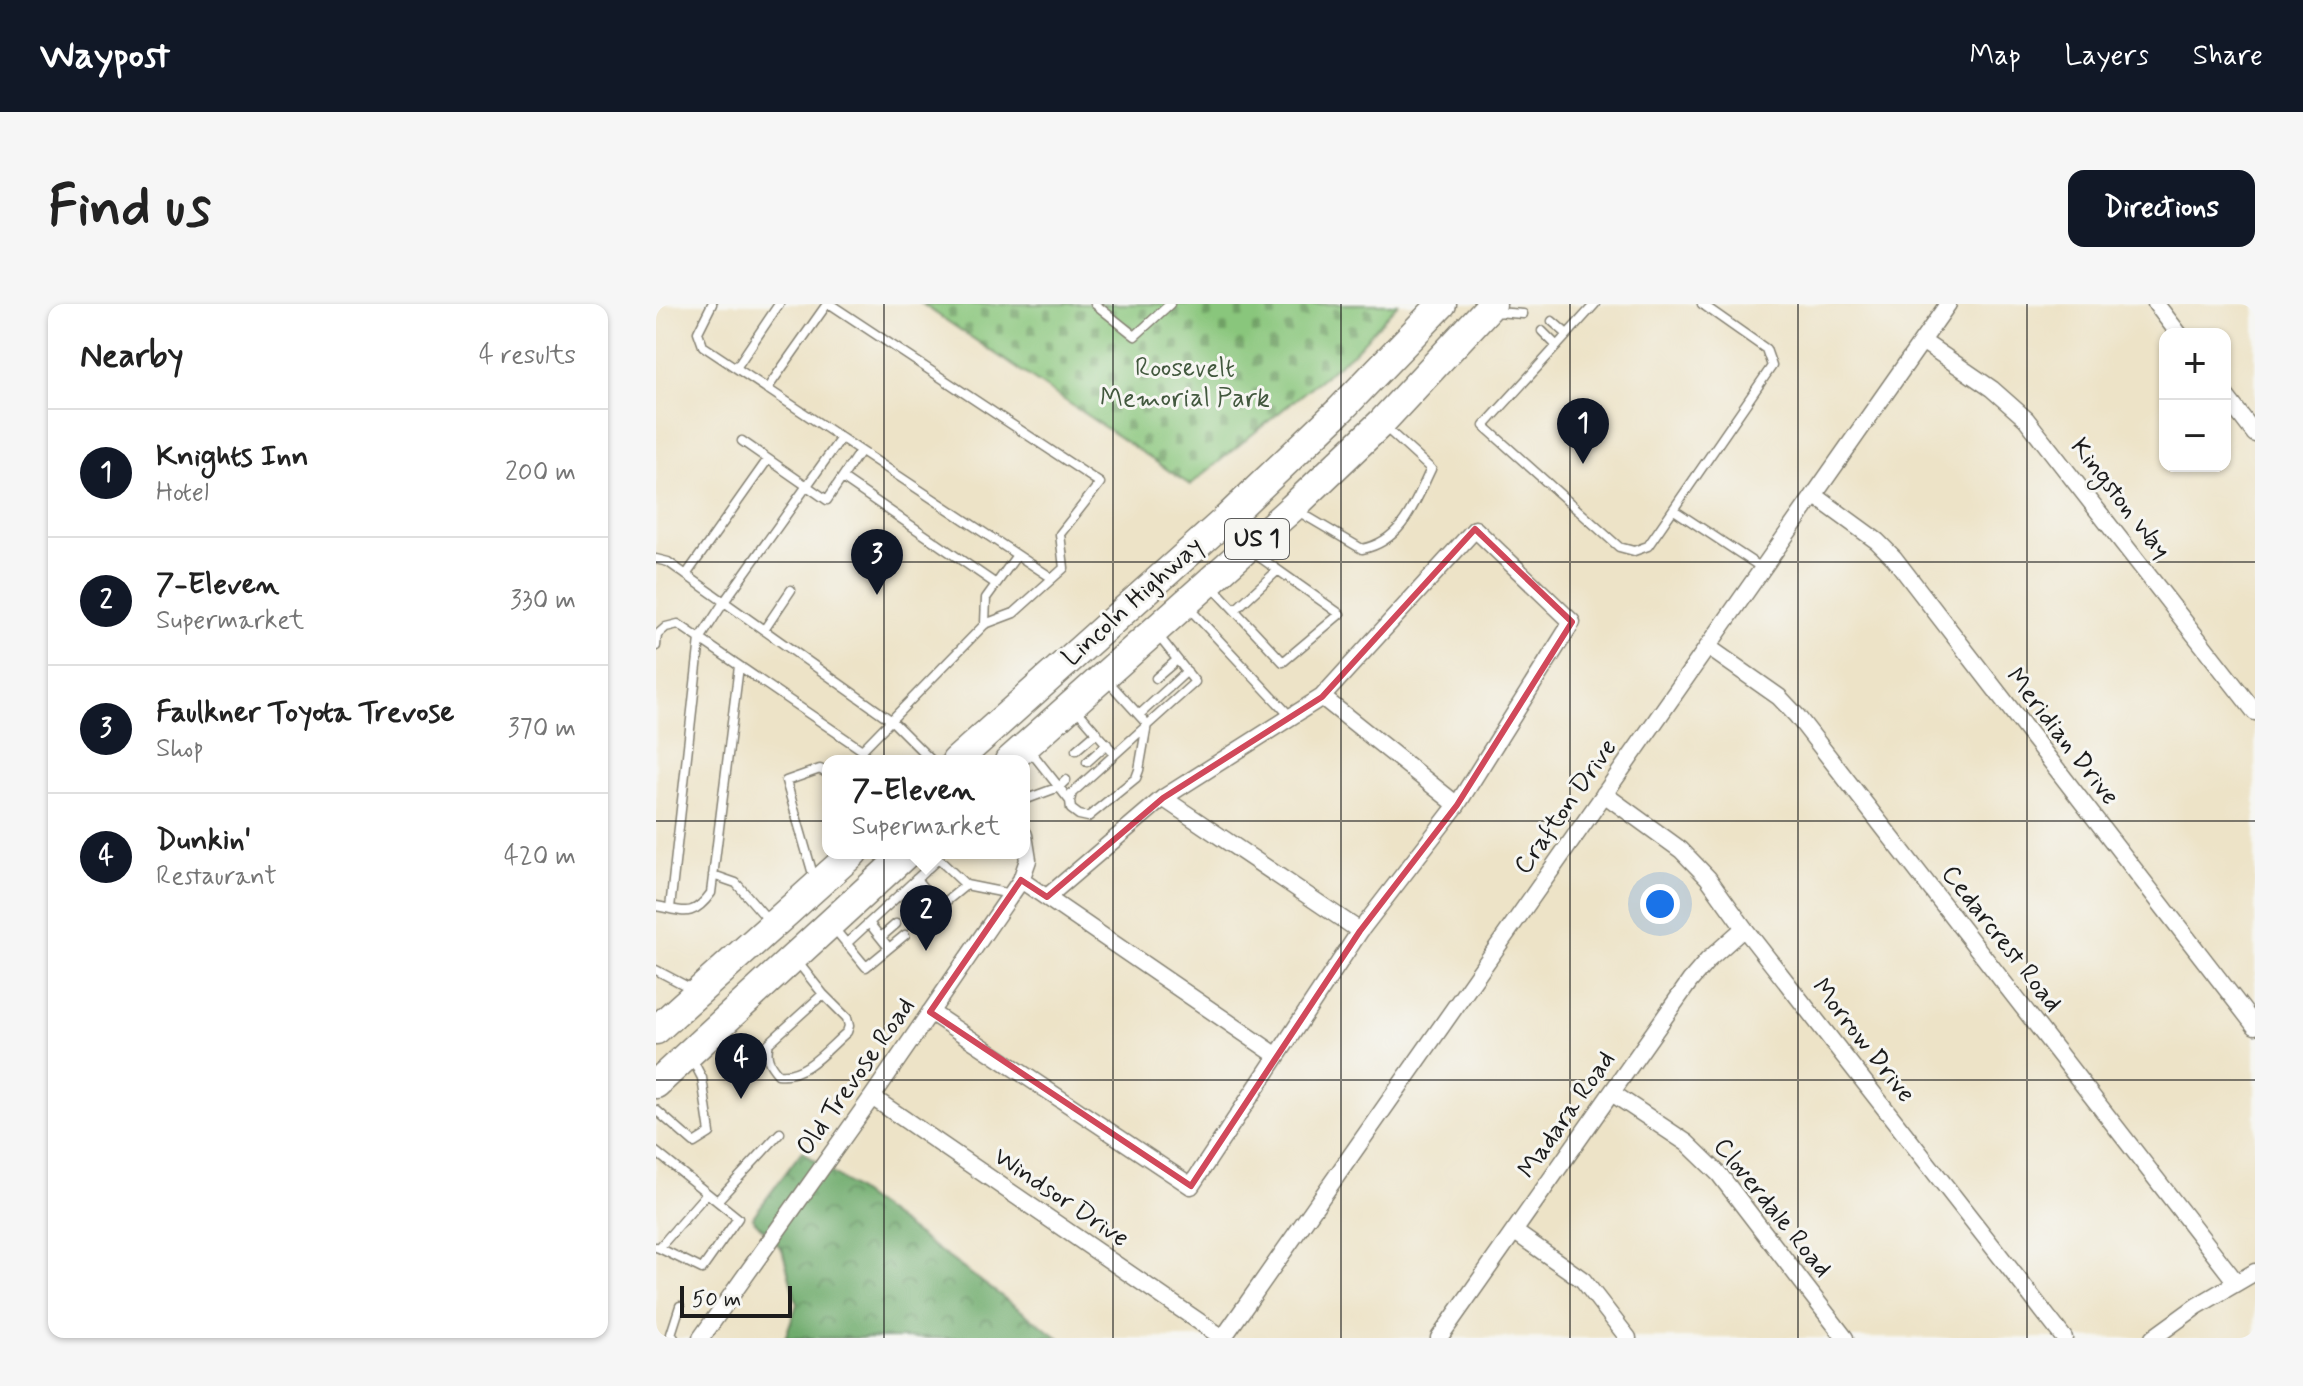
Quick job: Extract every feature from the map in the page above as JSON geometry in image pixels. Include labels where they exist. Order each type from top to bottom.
[{"type":"highway","name":"Lincoln Highway","points":[[963,755],[1223,522],[1340,410],[1442,304]]},
{"type":"highway","name":"Lincoln Highway","points":[[1018,754],[1292,508],[1381,423],[1488,309]]},
{"type":"highway","points":[[656,1030],[846,859]]},
{"type":"highway","points":[[656,1084],[793,956],[838,933],[911,866]]},
{"type":"street","name":"Crafton Drive","points":[[1223,1338],[1948,304]]},
{"type":"street","points":[[2156,304],[2174,328]]},
{"type":"street","name":"Kingston Way","points":[[1922,341],[1992,389],[2026,419],[2255,712]]},
{"type":"street","points":[[2229,400],[2255,434]]},
{"type":"street","name":"Meridian Drive","points":[[1814,495],[1877,541],[1894,558],[2255,1026]]},
{"type":"street","points":[[930,1012],[1191,1186],[1360,931],[1457,805],[1572,622],[1475,529],[1322,697],[1163,798],[1047,897]]},
{"type":"street","name":"Cedarcrest Road","points":[[1708,647],[1779,697],[1797,716],[2236,1282]]},
{"type":"street","points":[[1322,697],[1457,805]]},
{"type":"street","name":"Morrow Drive","points":[[1604,794],[1681,850],[1708,878],[2064,1338]]},
{"type":"street","points":[[1163,798],[1360,931]]},
{"type":"street","name":"Old Trevose Road","points":[[701,1338],[1021,880],[1028,859]]},
{"type":"street","points":[[1021,880],[1276,1055]]},
{"type":"street","name":"Madara Road","points":[[1439,1338],[1690,981],[1744,928]]},
{"type":"street","name":"Cloverdale Road","points":[[1612,1093],[1687,1143],[1719,1174],[1845,1338]]},
{"type":"street","name":"Windsor Drive","points":[[872,1097],[1223,1338]]},
{"type":"street","points":[[1515,1232],[1583,1280],[1628,1338]]},
{"type":"street","points":[[2153,1338],[2197,1306],[2255,1272]]},
{"type":"lane","points":[[712,304],[698,332],[703,346],[1052,578]]},
{"type":"lane","points":[[736,368],[779,304]]},
{"type":"lane","points":[[656,646],[657,635],[666,627],[678,624],[862,750],[985,624],[1014,613],[1064,568],[1060,534],[1100,483],[828,304],[767,389]]},
{"type":"lane","points":[[1095,304],[1135,336],[1170,304]]},
{"type":"lane","points":[[1595,304],[1484,426],[1619,547],[1634,551],[1648,546],[1772,366],[1766,349],[1702,304]]},
{"type":"lane","points":[[1488,309],[1523,314]]},
{"type":"lane","points":[[1552,321],[1567,334]]},
{"type":"lane","points":[[1542,331],[1557,346]]},
{"type":"lane","points":[[1292,508],[1362,549],[1378,546],[1406,521],[1431,469],[1381,423]]},
{"type":"lane","points":[[670,908],[700,639],[841,438]]},
{"type":"lane","points":[[742,441],[827,500],[860,451]]},
{"type":"lane","points":[[686,575],[768,459]]},
{"type":"lane","points":[[842,478],[996,584]]},
{"type":"lane","points":[[1674,510],[1762,569]]},
{"type":"lane","points":[[1208,582],[1283,662],[1340,614],[1247,548]]},
{"type":"lane","points":[[985,624],[986,598],[1017,555]]},
{"type":"lane","points":[[656,559],[668,562],[892,721],[926,755]]},
{"type":"lane","points":[[1235,610],[1278,570]]},
{"type":"lane","points":[[764,630],[791,590]]},
{"type":"lane","points":[[1185,604],[1291,717]]},
{"type":"lane","points":[[1071,797],[1195,682],[1154,631]]},
{"type":"lane","points":[[1156,678],[1177,660]]},
{"type":"lane","points":[[656,906],[691,912],[701,907],[711,893],[739,666]]},
{"type":"lane","points":[[1139,715],[1187,671]]},
{"type":"lane","points":[[1103,677],[1131,700],[1147,724]]},
{"type":"lane","points":[[1072,705],[1115,754]]},
{"type":"lane","points":[[1030,760],[1052,770],[1071,797],[1071,809],[1088,817],[1136,778],[1147,724]]},
{"type":"lane","points":[[1076,750],[1097,732]]},
{"type":"lane","points":[[1087,762],[1107,744]]},
{"type":"lane","points":[[816,886],[786,781],[822,770]]},
{"type":"lane","points":[[1030,798],[1063,784]]},
{"type":"lane","points":[[938,859],[966,885],[1011,894]]},
{"type":"lane","points":[[911,866],[939,907]]},
{"type":"lane","points":[[713,875],[736,883],[773,925]]},
{"type":"lane","points":[[927,917],[966,885]]},
{"type":"lane","points":[[889,886],[869,923],[838,933],[866,967],[905,935]]},
{"type":"lane","points":[[917,906],[929,895]]},
{"type":"lane","points":[[869,923],[889,948]]},
{"type":"lane","points":[[881,937],[896,924]]},
{"type":"lane","points":[[793,956],[847,1018],[849,1026],[847,1032],[801,1072],[778,1074],[768,1063],[766,1052],[769,1043],[823,994]]},
{"type":"lane","points":[[656,970],[698,992]]},
{"type":"lane","points":[[656,1110],[694,1143],[710,1133],[702,1078],[689,1053]]},
{"type":"lane","points":[[717,1201],[780,1133]]},
{"type":"lane","points":[[656,1152],[717,1201],[738,1218],[702,1269],[658,1247],[707,1193]]},
{"type":"lane","points":[[674,1338],[671,1334],[680,1306]]},
{"type":"highlighted area","points":[[1475,529],[1572,622],[1457,805],[1360,931],[1191,1186],[930,1012],[1021,880],[1047,897],[1163,798],[1322,697]]},
{"type":"green space","name":"Roosevelt Memorial Park","points":[[922,304],[1398,304],[1355,351],[1190,485]]},
{"type":"green space","points":[[802,1151],[1059,1338],[785,1338],[797,1304],[782,1249],[752,1218]]},
{"type":"place","name":"Knights Inn","points":[[1583,464]]},
{"type":"place","name":"Faulkner Toyota Trevose","points":[[877,595]]},
{"type":"place","name":"7-Eleven","points":[[926,951]]},
{"type":"place","name":"Dunkin'","points":[[741,1099]]}]
